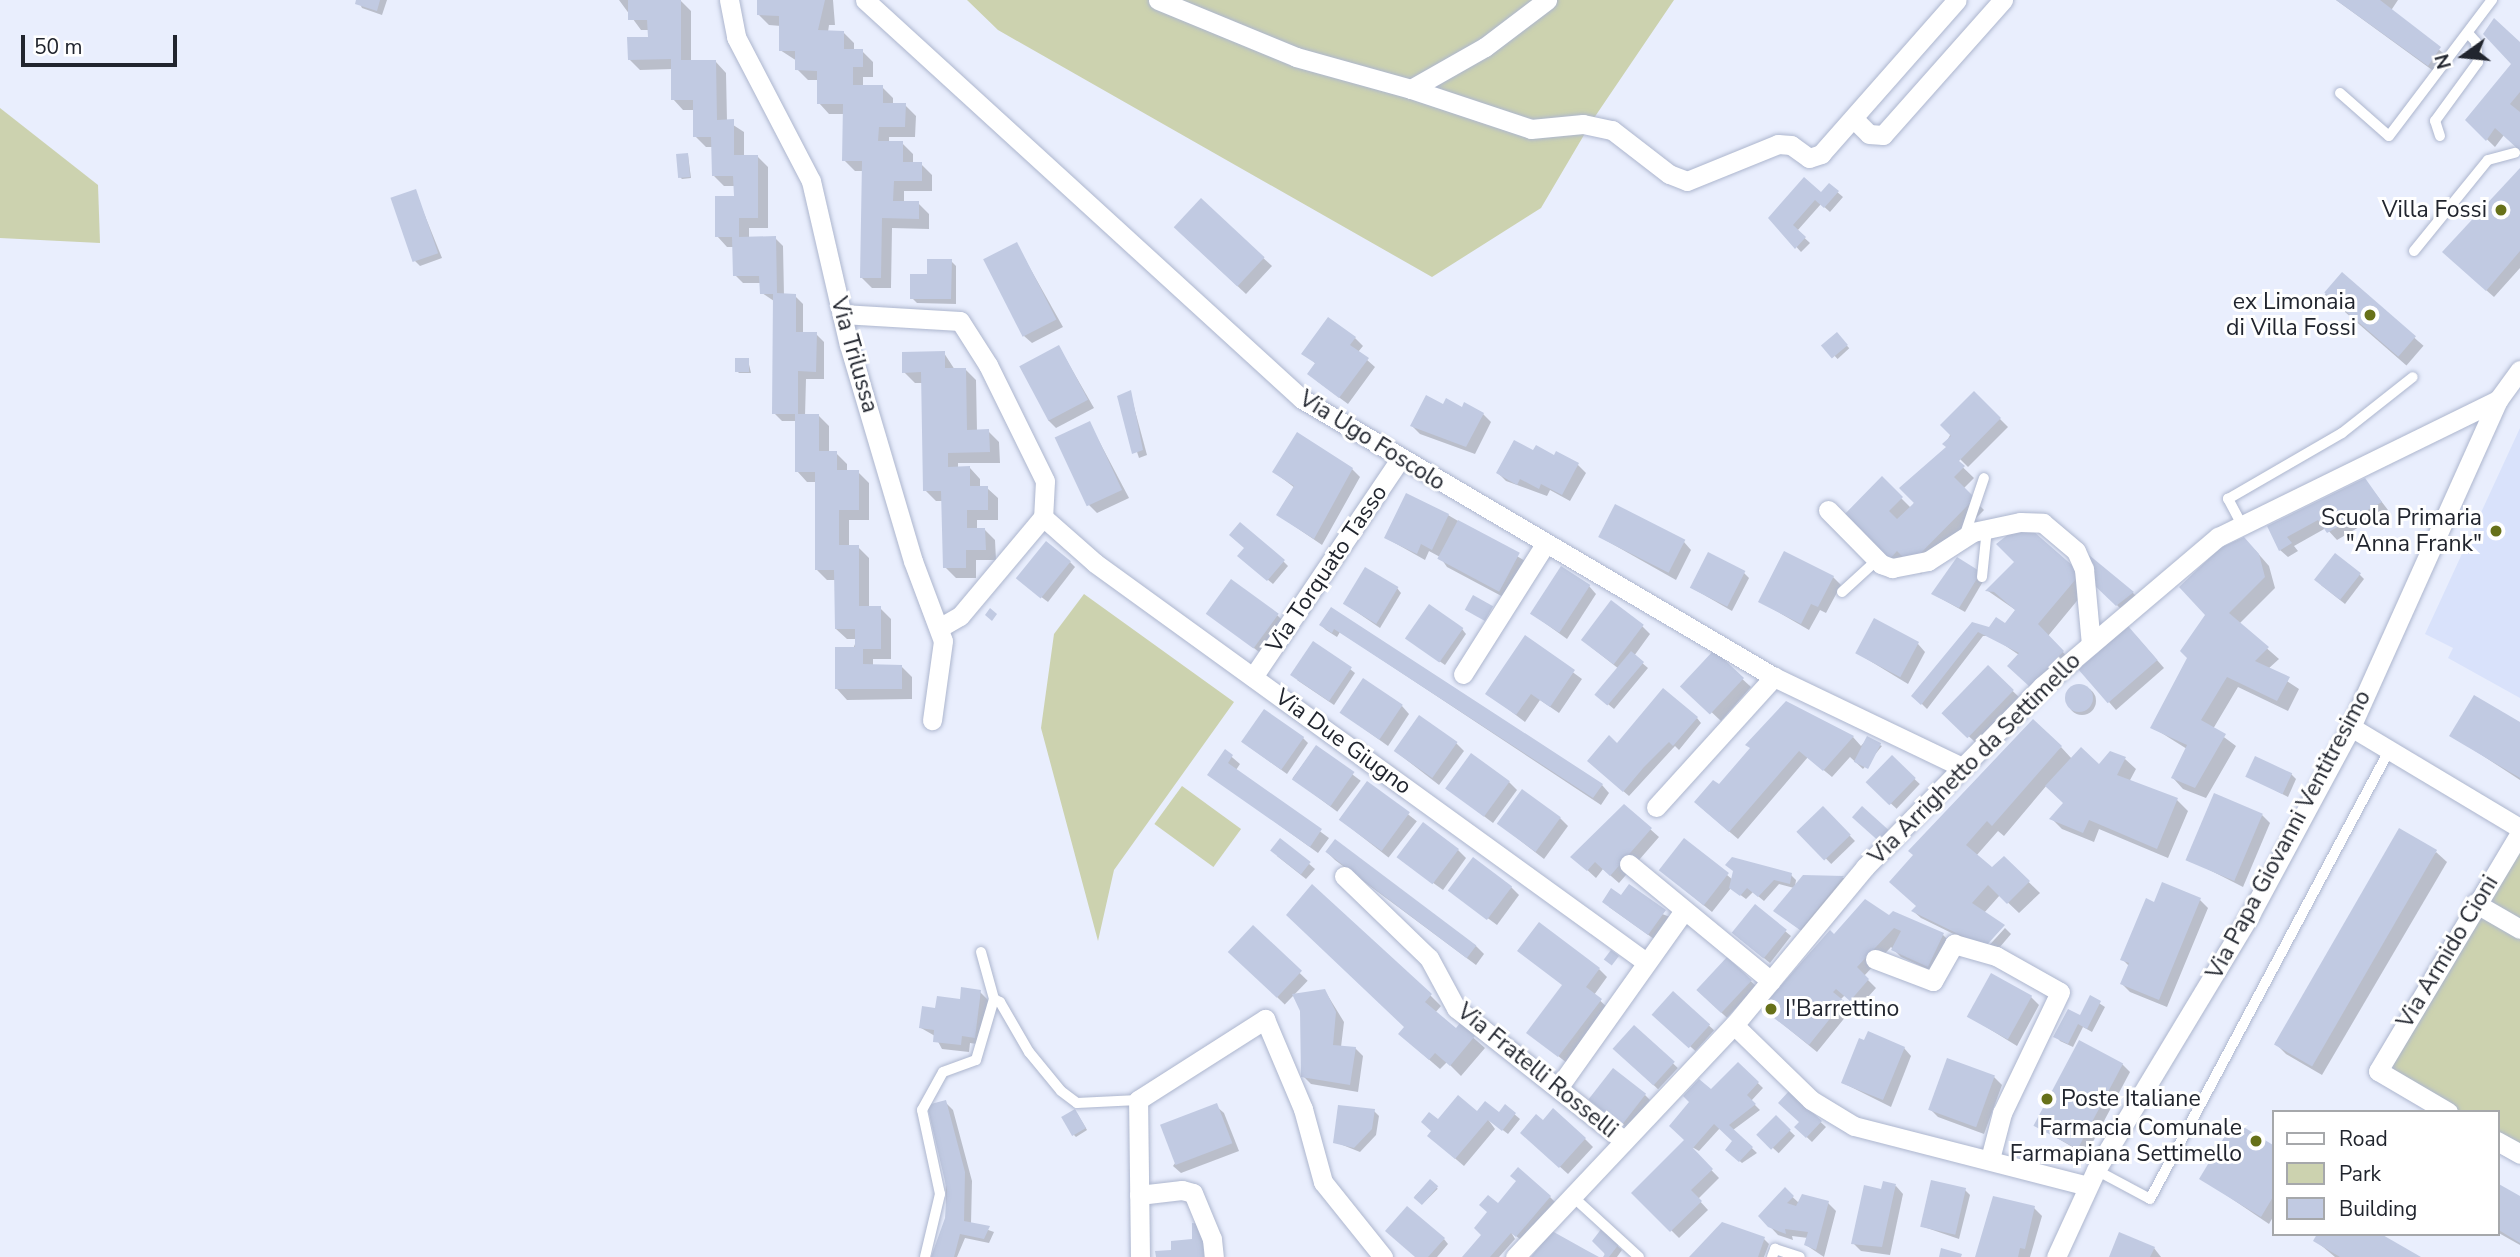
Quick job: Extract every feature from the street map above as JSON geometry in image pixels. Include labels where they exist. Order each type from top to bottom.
[{"type":"street","name":"Via Trilussa","points":[[729,0],[736,37],[811,181],[842,314],[913,561],[943,641],[942,674],[933,720]]},
{"type":"street","name":"Via Ugo Foscolo","points":[[865,0],[1247,354],[1302,399],[1544,546],[1774,677],[1960,766]]},
{"type":"street","points":[[1158,0],[1296,57],[1411,89],[1531,129],[1584,124],[1612,130],[1670,174],[1687,181],[1778,144],[1791,145],[1812,158],[1854,119],[1957,0]]},
{"type":"street","points":[[1411,89],[1485,47],[1547,0]]},
{"type":"street","points":[[1854,119],[1870,134],[1883,135],[2003,0]]},
{"type":"street","points":[[842,314],[960,321],[988,365],[1045,481],[1043,517],[960,616],[939,628]]},
{"type":"street","name":"Via Arrighetto da Settimello","points":[[1515,1257],[1571,1194],[1734,1025],[1865,867],[1960,766],[2091,644],[2218,537],[2498,400],[2520,370]]},
{"type":"street","name":"Via Papa Giovanni Ventitresimo","points":[[2056,1257],[2092,1178],[2251,913],[2351,727],[2498,400]]},
{"type":"street","name":"Via Torquato Tasso","points":[[1253,677],[1400,459]]},
{"type":"street","points":[[1828,510],[1877,560],[1892,568],[1916,564],[1963,538],[1987,529],[2040,522],[2076,551],[2084,569],[2091,644]]},
{"type":"street","name":"Via Due Giugno","points":[[1043,517],[1095,563],[1646,962]]},
{"type":"street","points":[[1463,674],[1544,546]]},
{"type":"street","points":[[1656,807],[1774,677]]},
{"type":"street","points":[[2351,727],[2520,830]]},
{"type":"street","name":"Via Armido Cioni","points":[[2444,1110],[2378,1072],[2520,830]]},
{"type":"street","points":[[1629,864],[1771,981]]},
{"type":"street","name":"Via Fratelli Rosselli","points":[[1344,876],[1429,958],[1456,1008],[1623,1140]]},
{"type":"street","points":[[2475,903],[2520,929]]},
{"type":"street","points":[[1558,1088],[1684,911]]},
{"type":"street","points":[[1875,959],[1933,981],[1954,944],[1996,956],[2060,992],[2002,1113],[1990,1159]]},
{"type":"street","points":[[1140,1257],[1138,1100],[1265,1019],[1303,1109],[1323,1182],[1383,1257]]},
{"type":"street","points":[[1734,1025],[1811,1100],[1854,1126],[1990,1159],[2092,1178]]},
{"type":"street","points":[[2499,1141],[2520,1154]]},
{"type":"street","points":[[1139,1195],[1182,1190],[1194,1193],[1212,1238],[1214,1257]]},
{"type":"lane","points":[[2340,93],[2389,136],[2492,0]]},
{"type":"lane","points":[[2440,136],[2435,121],[2478,62],[2476,42],[2468,33]]},
{"type":"lane","points":[[2414,251],[2488,160],[2515,153]]},
{"type":"lane","points":[[2242,525],[2228,499],[2342,433],[2413,377]]},
{"type":"lane","points":[[1963,538],[1984,478]]},
{"type":"lane","points":[[1982,577],[1987,529]]},
{"type":"lane","points":[[1842,592],[1877,560]]},
{"type":"lane","points":[[2092,1178],[2150,1199],[2390,750]]},
{"type":"lane","points":[[925,1257],[940,1194],[922,1110],[943,1072],[976,1060],[994,999],[981,952]]},
{"type":"lane","points":[[994,999],[1000,1002],[1046,1075],[1077,1103],[1138,1100]]},
{"type":"lane","points":[[1571,1194],[1639,1257]]},
{"type":"lane","points":[[1772,1257],[1775,1249],[1800,1257]]},
{"type":"shaded area","name":"Scuola Primaria \"Anna Frank\"","points":[[2520,428],[2520,698],[2448,658],[2453,648],[2425,634]]},
{"type":"green space","points":[[967,0],[1674,0],[1594,118],[1541,208],[1432,277],[998,30]]},
{"type":"green space","points":[[0,108],[98,185],[100,243],[0,238]]},
{"type":"green space","points":[[1084,594],[1234,702],[1114,870],[1098,941],[1041,728],[1054,634]]},
{"type":"green space","points":[[1182,786],[1241,829],[1213,867],[1154,824]]},
{"type":"green space","points":[[2520,842],[2520,920],[2486,900]]},
{"type":"green space","points":[[2483,916],[2520,937],[2520,1147],[2499,1135],[2499,1110],[2456,1110],[2392,1073],[2390,1065],[2476,918]]},
{"type":"building","points":[[356,0],[380,0],[377,11],[355,4]]},
{"type":"building","points":[[628,0],[681,0],[681,60],[716,60],[717,120],[734,119],[734,155],[758,155],[758,218],[739,218],[739,237],[776,236],[777,293],[796,294],[796,332],[817,332],[816,372],[798,371],[798,414],[819,414],[819,451],[837,451],[837,470],[859,470],[859,510],[839,510],[839,545],[859,545],[859,606],[881,606],[881,649],[863,649],[863,664],[902,665],[902,689],[835,689],[835,647],[855,647],[855,629],[835,629],[834,570],[815,570],[815,472],[795,472],[795,414],[772,414],[773,294],[760,294],[759,276],[733,276],[732,237],[715,237],[715,196],[734,196],[733,176],[712,176],[711,137],[693,137],[693,100],[671,100],[671,59],[628,60],[627,37],[648,37],[647,20],[628,20]]},
{"type":"building","points":[[757,0],[825,0],[818,30],[844,31],[844,49],[863,49],[863,67],[853,67],[853,85],[883,85],[883,103],[906,103],[905,127],[879,127],[878,141],[903,141],[903,162],[922,162],[922,181],[894,181],[893,201],[919,201],[919,219],[882,218],[881,278],[860,278],[862,161],[842,161],[843,104],[817,104],[817,71],[795,70],[795,51],[779,51],[779,16],[757,15]]},
{"type":"building","points":[[2336,0],[2380,0],[2441,47],[2428,66]]},
{"type":"building","name":"Villa Fossi","points":[[2494,18],[2520,42],[2520,92],[2510,104],[2520,112],[2520,151],[2495,128],[2486,141],[2465,120],[2511,64],[2483,34]]},
{"type":"building","points":[[688,153],[690,177],[678,178],[676,154]]},
{"type":"building","name":"Villa Fossi","points":[[2520,168],[2520,251],[2486,291],[2442,252]]},
{"type":"building","points":[[1804,177],[1821,192],[1829,183],[1839,191],[1824,208],[1815,200],[1793,225],[1806,237],[1795,249],[1768,218]]},
{"type":"building","points":[[416,189],[438,253],[413,262],[390,198]]},
{"type":"building","points":[[1201,198],[1265,257],[1237,287],[1174,227]]},
{"type":"building","points":[[1017,242],[1056,320],[1023,337],[983,259]]},
{"type":"building","points":[[927,259],[952,259],[951,299],[910,299],[910,274],[927,274]]},
{"type":"building","name":"ex Limonaia di Villa Fossi","points":[[2342,272],[2416,336],[2398,357],[2324,292]]},
{"type":"building","points":[[1328,317],[1356,337],[1350,345],[1369,358],[1339,398],[1307,374],[1315,363],[1301,354]]},
{"type":"building","points":[[1837,332],[1848,345],[1832,359],[1821,345]]},
{"type":"building","points":[[1059,345],[1088,400],[1048,421],[1019,366]]},
{"type":"building","points":[[945,351],[945,368],[966,368],[967,430],[989,429],[990,452],[948,453],[948,467],[970,466],[970,486],[988,486],[988,510],[967,510],[967,528],[985,528],[986,550],[966,550],[966,568],[943,568],[941,491],[923,491],[921,372],[902,373],[902,352]]},
{"type":"building","points":[[735,358],[749,358],[749,372],[735,372]]},
{"type":"building","points":[[1131,390],[1143,450],[1132,454],[1117,396]]},
{"type":"building","points":[[1974,391],[2001,418],[1959,461],[1965,466],[1954,477],[1975,498],[1910,564],[1897,551],[1887,562],[1842,517],[1882,476],[1903,497],[1889,511],[1897,519],[1914,503],[1899,488],[1946,447],[1942,444],[1951,436],[1940,425]]},
{"type":"building","points":[[1426,395],[1443,404],[1446,398],[1462,407],[1464,402],[1484,413],[1466,447],[1410,426]]},
{"type":"building","points":[[1090,421],[1122,490],[1087,506],[1055,437]]},
{"type":"building","points":[[1297,432],[1353,468],[1314,539],[1276,515],[1294,486],[1272,472]]},
{"type":"building","points":[[1514,440],[1533,450],[1536,445],[1554,455],[1556,451],[1579,463],[1562,495],[1541,484],[1539,489],[1520,479],[1517,485],[1496,473]]},
{"type":"building","points":[[2365,478],[2382,502],[2327,533],[2318,520],[2287,537],[2292,543],[2279,551],[2267,526]]},
{"type":"building","points":[[1406,493],[1449,514],[1432,550],[1421,544],[1417,554],[1384,538]]},
{"type":"building","points":[[1615,504],[1685,540],[1669,573],[1598,537]]},
{"type":"building","points":[[1458,520],[1520,553],[1499,592],[1437,559]]},
{"type":"building","points":[[1240,522],[1285,560],[1267,581],[1237,556],[1244,548],[1229,535]]},
{"type":"building","points":[[2014,530],[2033,531],[2081,573],[2038,624],[2064,651],[2030,687],[2007,666],[2019,653],[1978,632],[1921,705],[1911,696],[1972,622],[1989,627],[1996,617],[2005,623],[2015,610],[1994,592],[1985,591],[2014,562],[1996,544]]},
{"type":"building","points":[[2244,537],[2259,554],[2265,577],[2229,613],[2269,647],[2255,661],[2290,677],[2277,701],[2227,677],[2201,720],[2226,734],[2195,788],[2171,778],[2187,745],[2150,728],[2187,658],[2180,651],[2205,615],[2179,587],[2220,548]]},
{"type":"building","points":[[1046,541],[1071,561],[1041,598],[1016,578]]},
{"type":"building","points":[[1784,551],[1834,576],[1818,607],[1811,604],[1801,624],[1758,602]]},
{"type":"building","points":[[1708,552],[1745,571],[1727,607],[1690,588]]},
{"type":"building","points":[[2335,553],[2361,573],[2340,600],[2314,580]]},
{"type":"building","points":[[2089,555],[2134,592],[2116,606],[2093,584]]},
{"type":"building","points":[[1957,557],[1981,572],[1959,608],[1931,594]]},
{"type":"building","points":[[1561,566],[1590,585],[1559,633],[1530,614]]},
{"type":"building","points":[[1365,567],[1398,587],[1376,624],[1343,604]]},
{"type":"building","points":[[1231,579],[1279,614],[1253,648],[1206,614]]},
{"type":"building","points":[[1473,595],[1493,606],[1485,621],[1465,610]]},
{"type":"building","points":[[1611,600],[1644,625],[1614,665],[1581,640]]},
{"type":"building","points":[[1429,604],[1463,628],[1439,662],[1405,638]]},
{"type":"building","points":[[1331,607],[1603,784],[1593,798],[1334,629],[1332,633],[1319,625]]},
{"type":"building","points":[[990,608],[997,614],[992,621],[985,615]]},
{"type":"building","points":[[1874,618],[1919,642],[1900,677],[1855,653]]},
{"type":"building","points":[[2128,626],[2158,660],[2108,703],[2078,669]]},
{"type":"building","points":[[1525,635],[1575,670],[1550,707],[1531,694],[1516,715],[1485,694]]},
{"type":"building","points":[[1313,641],[1352,667],[1329,701],[1290,675]]},
{"type":"building","points":[[1714,650],[1744,678],[1710,715],[1680,687]]},
{"type":"building","points":[[1631,651],[1644,662],[1607,706],[1594,695]]},
{"type":"building","points":[[1988,665],[2014,690],[1967,738],[1941,713]]},
{"type":"building","points":[[1363,678],[1403,705],[1379,740],[1340,713]]},
{"type":"building","points":[[2079,684],[2089,688],[2093,698],[2089,708],[2079,712],[2069,708],[2065,698],[2069,688]]},
{"type":"building","points":[[1663,688],[1698,717],[1673,746],[1669,742],[1644,767],[1623,792],[1587,761],[1609,735],[1617,743]]},
{"type":"building","points":[[2474,695],[2520,722],[2520,778],[2449,736]]},
{"type":"building","points":[[1786,701],[1854,736],[1823,771],[1799,751],[1729,832],[1694,802],[1713,780],[1719,784],[1750,748],[1745,745]]},
{"type":"building","points":[[1264,709],[1304,737],[1281,770],[1241,742]]},
{"type":"building","points":[[1419,715],[1458,742],[1432,778],[1394,751]]},
{"type":"building","points":[[2033,719],[2062,746],[1992,826],[1987,821],[1966,845],[1992,867],[2004,856],[2030,881],[2007,904],[1988,885],[1972,903],[2005,925],[1985,947],[1911,911],[1916,906],[1889,882],[1913,855],[1908,851]]},
{"type":"building","points":[[1867,736],[1881,743],[1868,769],[1854,762]]},
{"type":"building","points":[[1316,745],[1355,772],[1330,806],[1292,779]]},
{"type":"building","points":[[2081,747],[2099,764],[2110,751],[2126,757],[2117,775],[2178,798],[2157,849],[2089,820],[2083,833],[2049,819],[2063,803],[2045,786]]},
{"type":"building","points":[[1225,749],[1233,755],[1228,763],[1322,829],[1310,847],[1207,775]]},
{"type":"building","points":[[1471,753],[1510,781],[1484,817],[1445,789]]},
{"type":"building","points":[[1892,755],[1916,778],[1889,805],[1866,782]]},
{"type":"building","points":[[2255,756],[2292,773],[2282,794],[2245,777]]},
{"type":"building","points":[[1367,781],[1410,812],[1382,851],[1339,820]]},
{"type":"building","points":[[1522,789],[1561,817],[1536,852],[1497,824]]},
{"type":"building","points":[[2214,793],[2263,814],[2234,881],[2185,860]]},
{"type":"building","points":[[1624,804],[1652,828],[1610,876],[1595,862],[1587,871],[1570,857]]},
{"type":"building","points":[[1823,806],[1851,835],[1824,860],[1796,832]]},
{"type":"building","points":[[1862,806],[1890,831],[1880,843],[1852,817]]},
{"type":"building","points":[[1423,822],[1459,849],[1432,884],[1397,857]]},
{"type":"building","points":[[2399,828],[2437,850],[2312,1067],[2274,1045]]},
{"type":"building","points":[[1280,838],[1311,862],[1301,875],[1270,851]]},
{"type":"building","points":[[1684,838],[1729,873],[1704,905],[1659,870]]},
{"type":"building","points":[[1335,839],[1476,946],[1467,958],[1325,852]]},
{"type":"building","points":[[1473,857],[1512,886],[1487,920],[1448,891]]},
{"type":"building","points":[[1732,857],[1792,873],[1790,884],[1774,880],[1758,897],[1747,888],[1740,896],[1729,888],[1733,871],[1725,865]]},
{"type":"building","points":[[1803,875],[1844,876],[1800,930],[1773,911]]},
{"type":"building","points":[[2162,882],[2201,898],[2159,1000],[2120,984],[2129,963],[2120,960],[2146,898],[2154,902]]},
{"type":"building","points":[[1312,884],[1432,994],[1425,1002],[1456,1028],[1460,1023],[1475,1036],[1450,1066],[1435,1053],[1429,1060],[1398,1034],[1404,1027],[1286,915]]},
{"type":"building","points":[[1629,884],[1666,910],[1648,935],[1602,902],[1611,888],[1621,895]]},
{"type":"building","points":[[1865,899],[1889,915],[1893,911],[1944,933],[1928,967],[1891,950],[1901,931],[1894,928],[1857,967],[1869,979],[1850,1001],[1836,989],[1833,992],[1844,1001],[1809,1045],[1761,1008],[1830,930],[1834,934]]},
{"type":"building","points":[[1755,904],[1787,930],[1764,959],[1732,933]]},
{"type":"building","points":[[1539,922],[1600,968],[1586,987],[1602,999],[1558,1057],[1526,1033],[1562,985],[1517,951]]},
{"type":"building","points":[[1253,925],[1302,971],[1277,998],[1228,952]]},
{"type":"building","points":[[1611,950],[1619,956],[1612,966],[1604,960]]},
{"type":"building","points":[[1727,957],[1752,980],[1721,1013],[1696,990]]},
{"type":"building","points":[[1991,973],[2032,996],[2008,1040],[1967,1017]]},
{"type":"building","points":[[961,987],[981,990],[975,1038],[962,1036],[961,1045],[933,1042],[934,1030],[919,1028],[922,1006],[935,1008],[937,996],[960,999]]},
{"type":"building","points":[[1325,989],[1336,1012],[1333,1045],[1356,1047],[1350,1085],[1301,1077],[1300,1011],[1292,994]]},
{"type":"building","points":[[1673,991],[1710,1024],[1689,1048],[1652,1015]]},
{"type":"building","points":[[2090,995],[2101,1001],[2087,1029],[2078,1024],[2068,1044],[2053,1037],[2068,1009],[2080,1015]]},
{"type":"building","points":[[1634,1025],[1675,1062],[1653,1086],[1613,1049]]},
{"type":"building","points":[[1868,1031],[1905,1047],[1883,1100],[1841,1083],[1859,1038],[1864,1040]]},
{"type":"building","points":[[2079,1040],[2123,1063],[2078,1149],[2033,1126]]},
{"type":"building","points":[[1947,1058],[1995,1075],[1976,1127],[1928,1110]]},
{"type":"building","points":[[1738,1062],[1759,1082],[1747,1095],[1756,1104],[1729,1125],[1753,1147],[1739,1162],[1725,1150],[1732,1141],[1714,1124],[1693,1148],[1713,1169],[1691,1190],[1702,1201],[1670,1232],[1631,1193],[1684,1140],[1669,1126],[1689,1102],[1683,1096],[1699,1079],[1711,1089]]},
{"type":"building","points":[[1613,1068],[1646,1094],[1621,1125],[1588,1100]]},
{"type":"building","points":[[1789,1091],[1822,1121],[1806,1138],[1794,1127],[1799,1122],[1778,1103]]},
{"type":"building","points":[[1458,1095],[1477,1111],[1485,1101],[1499,1112],[1505,1104],[1516,1113],[1502,1131],[1488,1120],[1455,1159],[1427,1136],[1431,1131],[1421,1122],[1429,1112],[1438,1119]]},
{"type":"building","points":[[946,1100],[965,1172],[964,1221],[990,1226],[984,1239],[960,1234],[954,1257],[931,1257],[945,1218],[947,1190],[927,1105]]},
{"type":"building","points":[[1217,1103],[1232,1143],[1175,1165],[1160,1125]]},
{"type":"building","points":[[1338,1105],[1375,1109],[1372,1129],[1354,1148],[1333,1143]]},
{"type":"building","points":[[1553,1108],[1586,1138],[1559,1168],[1520,1133],[1536,1114],[1543,1120]]},
{"type":"building","points":[[1075,1109],[1086,1128],[1072,1136],[1061,1117]]},
{"type":"building","points":[[1776,1115],[1791,1130],[1771,1150],[1756,1135]]},
{"type":"building","points":[[2234,1121],[2272,1144],[2272,1199],[2261,1217],[2199,1179]]},
{"type":"building","points":[[1518,1167],[1551,1196],[1516,1237],[1511,1233],[1490,1257],[1462,1257],[1481,1235],[1474,1228],[1487,1212],[1479,1205],[1488,1195],[1498,1203],[1516,1181],[1510,1176]]},
{"type":"building","points":[[1430,1179],[1438,1186],[1422,1205],[1414,1198]]},
{"type":"building","points":[[1931,1180],[1966,1188],[1955,1235],[1920,1227]]},
{"type":"building","points":[[1883,1181],[1896,1184],[1882,1247],[1851,1244],[1864,1185],[1881,1189]]},
{"type":"building","points":[[2499,1184],[2520,1196],[2520,1243],[2499,1230]]},
{"type":"building","points":[[1785,1187],[1794,1196],[1787,1203],[1796,1206],[1802,1194],[1829,1201],[1816,1250],[1804,1245],[1808,1232],[1785,1229],[1786,1234],[1768,1227],[1758,1216]]},
{"type":"building","points":[[1993,1196],[2035,1206],[2025,1249],[2020,1248],[2018,1257],[1975,1257]]},
{"type":"building","points":[[1407,1206],[1445,1238],[1428,1257],[1415,1257],[1385,1231]]},
{"type":"building","points":[[1722,1222],[1765,1237],[1758,1257],[1689,1257]]},
{"type":"building","points":[[1192,1223],[1203,1224],[1204,1257],[1156,1257],[1155,1251],[1171,1250],[1171,1241],[1192,1239]]},
{"type":"building","points":[[1602,1228],[1619,1244],[1609,1257],[1603,1257],[1605,1254],[1592,1241]]},
{"type":"building","points":[[1552,1231],[1586,1250],[1599,1257],[1531,1257]]},
{"type":"building","points":[[2119,1232],[2155,1247],[2150,1257],[2109,1257]]},
{"type":"building","points":[[2316,1236],[2384,1236],[2421,1257],[2340,1257],[2313,1241]]},
{"type":"building","points":[[1941,1248],[1962,1254],[1961,1257],[1939,1257]]},
{"type":"place","name":"Villa Fossi","points":[[2501,210]]},
{"type":"place","name":"ex Limonaia di Villa Fossi","points":[[2370,315]]},
{"type":"place","name":"Scuola Primaria \"Anna Frank\"","points":[[2496,531]]},
{"type":"place","name":"I'Barrettino","points":[[1771,1009]]},
{"type":"place","name":"Poste Italiane","points":[[2047,1099]]},
{"type":"place","name":"Farmacia Comunale Farmapiana Settimello","points":[[2256,1141]]}]
